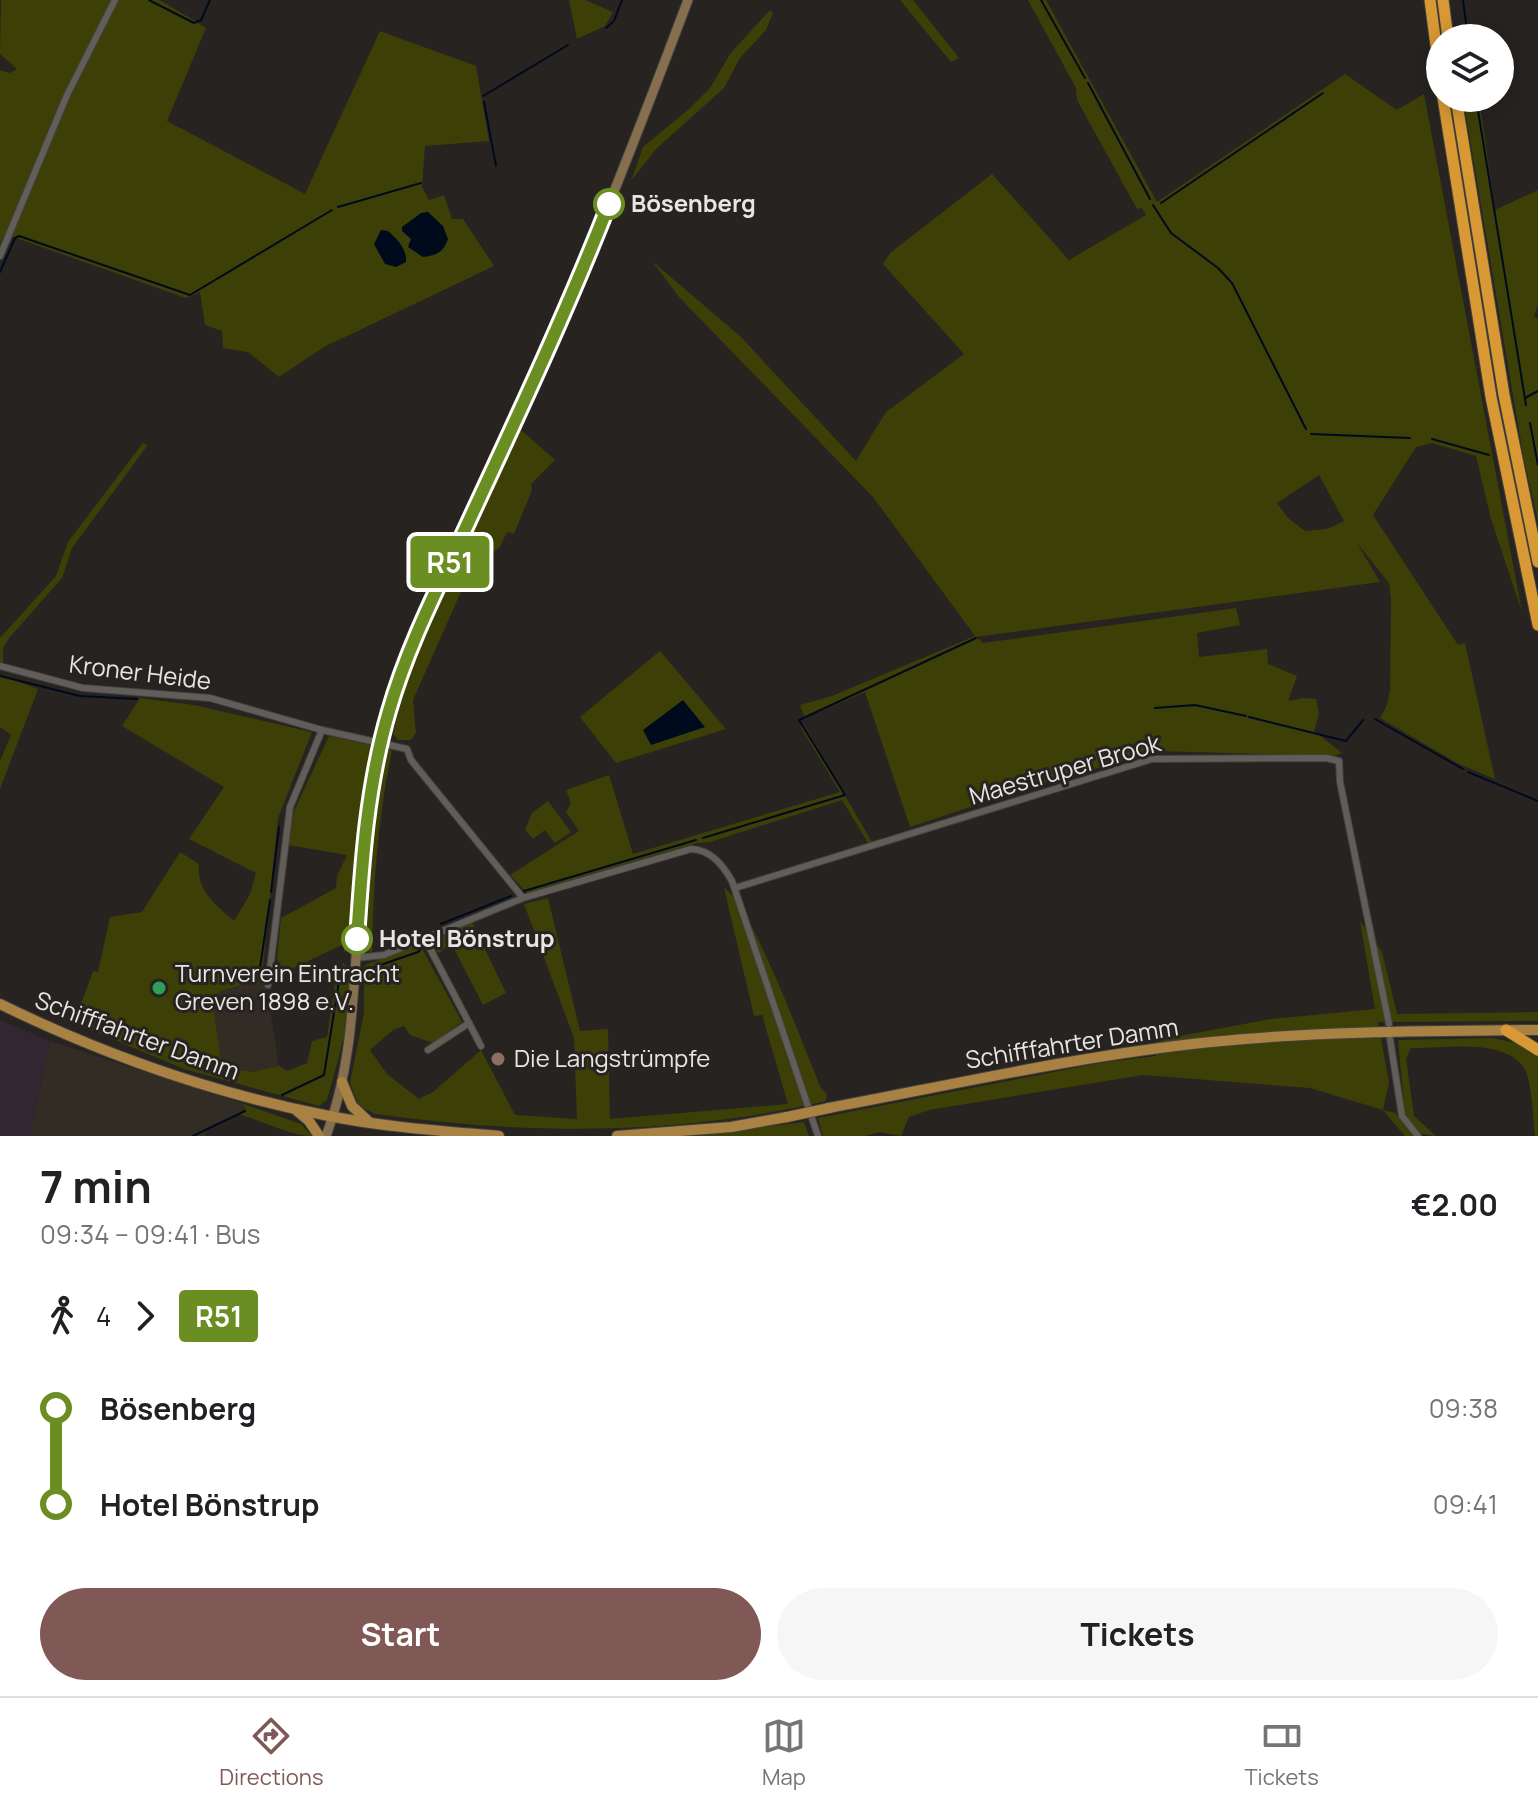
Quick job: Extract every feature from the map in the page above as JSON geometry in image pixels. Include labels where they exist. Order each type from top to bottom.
[{"type":"highway","points":[[1430,0],[1433,24]]},
{"type":"highway","points":[[1443,0],[1446,24]]},
{"type":"highway","points":[[1446,112],[1538,625]]},
{"type":"highway","points":[[1458,112],[1501,413]]},
{"type":"highway","points":[[1504,430],[1538,562]]},
{"type":"highway","points":[[1506,1030],[1538,1050]]},
{"type":"main road","points":[[326,1136],[342,1082],[350,1038],[366,827],[380,744],[396,688],[418,631],[587,260],[688,0]]},
{"type":"main road","name":"Schifffahrter Damm","points":[[0,1004],[181,1078],[292,1108],[333,1117],[499,1136]]},
{"type":"main road","name":"Schifffahrter Damm","points":[[617,1136],[717,1128],[787,1117],[1094,1058],[1211,1042],[1315,1034],[1538,1030]]},
{"type":"main road","points":[[342,1082],[352,1106],[370,1122]]},
{"type":"main road","points":[[292,1108],[309,1121],[319,1136]]},
{"type":"street","points":[[0,256],[67,95],[115,0]]},
{"type":"street","name":"Kroner Heide","points":[[0,666],[83,688],[210,698],[380,744]]},
{"type":"street","points":[[268,985],[290,807],[322,730]]},
{"type":"street","points":[[380,744],[407,749],[411,760],[523,898]]},
{"type":"street","name":"Maestruper Brook","points":[[735,888],[1152,759],[1326,758],[1339,761],[1340,782],[1389,1024]]},
{"type":"street","points":[[356,958],[384,955],[523,898],[691,849],[710,853],[726,870],[735,888],[818,1136]]},
{"type":"street","points":[[425,939],[481,1046]]},
{"type":"street","points":[[428,1050],[469,1023]]},
{"type":"street","points":[[1390,1039],[1402,1116],[1418,1136]]},
{"type":"shaded area","points":[[265,978],[279,1066],[251,1072],[222,1066],[212,999],[221,991]]},
{"type":"shaded area","points":[[0,1020],[50,1041],[30,1136],[0,1136]]},
{"type":"shaded area","points":[[50,1041],[241,1103],[247,1110],[205,1132],[207,1136],[30,1136]]},
{"type":"green space","points":[[1,0],[160,0],[206,28],[167,121],[305,194],[380,31],[476,66],[489,141],[425,146],[422,187],[429,200],[444,195],[452,219],[463,219],[494,266],[324,347],[279,377],[248,352],[223,348],[222,331],[205,325],[200,292],[186,298],[5,234],[0,244],[0,70],[9,73],[17,69],[0,54]]},
{"type":"green space","points":[[569,0],[585,0],[613,12],[605,26],[577,39]]},
{"type":"green space","points":[[900,0],[913,0],[959,58],[951,62]]},
{"type":"green space","points":[[1028,0],[1046,0],[1157,202],[1345,74],[1397,110],[1424,94],[1522,612],[1491,519],[1476,456],[1432,443],[1416,447],[1373,515],[1458,645],[1465,643],[1495,779],[1457,763],[1380,718],[1390,690],[1389,583],[1357,543],[1380,582],[976,637],[983,643],[1236,608],[1240,625],[1197,633],[1199,657],[1267,649],[1268,664],[1297,676],[1288,701],[1316,699],[1319,714],[1314,731],[1342,753],[1334,756],[1157,751],[1031,787],[910,827],[865,692],[805,718],[800,705],[832,696],[975,636],[873,497],[679,297],[652,261],[741,337],[856,461],[886,412],[964,354],[883,264],[890,253],[992,174],[1069,260],[1146,215],[1142,208],[1137,209],[1077,100],[1076,88]],"holes":[[[1319,475],[1344,521],[1327,529],[1305,531],[1288,518],[1277,503]]]},
{"type":"green space","points":[[770,10],[773,13],[766,30],[740,58],[724,88],[655,150],[631,181],[643,147],[710,88],[730,54]]},
{"type":"green space","points":[[1465,112],[1481,112],[1495,210],[1538,190],[1538,305],[1534,316],[1538,319],[1538,521],[1524,460]]},
{"type":"green space","points":[[521,430],[555,460],[531,484],[532,490],[514,534],[507,532],[500,547],[475,567],[413,700],[416,733],[411,740],[398,740],[393,734],[416,656],[449,579]]},
{"type":"green space","points":[[143,443],[147,446],[72,548],[62,578],[10,637],[3,648],[3,663],[0,662],[0,638],[56,576],[68,542]]},
{"type":"green space","points":[[660,651],[726,729],[616,763],[580,717]]},
{"type":"green space","points":[[0,675],[38,689],[0,789],[0,761],[11,735],[0,727]]},
{"type":"green space","points":[[140,698],[194,705],[312,732],[278,818],[262,976],[265,978],[221,991],[212,999],[222,1066],[251,1072],[279,1066],[287,1071],[307,1063],[312,1041],[327,1037],[336,978],[342,973],[343,963],[348,967],[351,979],[345,1032],[327,1100],[319,1106],[184,1069],[74,1023],[93,971],[98,972],[110,917],[142,912],[180,852],[199,864],[204,890],[234,921],[250,894],[256,873],[189,839],[224,787],[122,726]]},
{"type":"green space","points":[[804,725],[872,842],[868,843],[842,800],[710,842],[697,843],[527,893],[510,875],[579,831],[566,812],[571,803],[566,790],[609,775],[633,854],[840,792],[800,726]]},
{"type":"green space","points":[[329,736],[370,745],[373,749],[366,782],[349,949],[344,952],[344,944],[289,970],[283,969],[277,959],[281,918],[336,888],[337,876],[347,855],[288,845],[294,811]]},
{"type":"green space","points":[[392,750],[377,851],[372,953],[365,949],[370,854],[384,752]]},
{"type":"green space","points":[[548,801],[571,832],[555,843],[545,830],[533,839],[525,830],[532,813]]},
{"type":"green space","points":[[724,888],[735,899],[762,948],[821,1088],[827,1094],[826,1101],[714,1121],[601,1128],[488,1126],[432,1121],[375,1114],[359,1106],[350,1083],[364,1013],[365,965],[420,945],[462,1022],[433,1043],[410,1035],[404,1026],[393,1030],[370,1050],[387,1074],[419,1099],[433,1092],[481,1050],[515,1115],[577,1119],[574,1038],[524,904],[548,898],[580,1031],[608,1029],[610,1119],[788,1104],[762,1015],[754,1016]]},
{"type":"green space","points":[[1360,921],[1382,952],[1397,1014],[1538,1012],[1538,1021],[1378,1022],[1389,1083],[1383,1110],[1310,1088],[1143,1075],[929,1110],[909,1117],[901,1136],[879,1132],[865,1136],[823,1136],[818,1118],[1100,1063],[1156,1056],[1158,1040],[1271,1019],[1375,1009]]},
{"type":"green space","points":[[472,922],[506,993],[483,1005],[451,943],[439,953],[434,950],[434,938]]},
{"type":"green space","points":[[1493,1038],[1516,1043],[1538,1056],[1538,1136],[1535,1136],[1524,1068],[1502,1052],[1472,1047],[1411,1048],[1406,1058],[1414,1116],[1436,1136],[1418,1133],[1405,1114],[1398,1040]]},
{"type":"green space","points":[[241,1103],[301,1124],[312,1136],[286,1131],[239,1114],[247,1110]]},
{"type":"green space","points":[[1383,1110],[1395,1113],[1413,1136],[1405,1136]]},
{"type":"green space","points":[[804,1122],[809,1136],[694,1136]]},
{"type":"water","points":[[428,212],[443,226],[448,239],[439,252],[423,257],[408,247],[411,239],[402,227],[421,213]]},
{"type":"water","points":[[381,230],[388,231],[398,241],[406,262],[396,267],[385,264],[374,244]]},
{"type":"water","points":[[683,700],[705,727],[651,745],[643,730]]},
{"type":"waterway","points":[[149,0],[194,23],[201,20],[210,0]]},
{"type":"waterway","points":[[606,28],[614,21],[622,0]]},
{"type":"waterway","points":[[1041,0],[1085,78]]},
{"type":"waterway","points":[[1463,0],[1466,24]]},
{"type":"waterway","points":[[483,96],[568,45]]},
{"type":"waterway","points":[[1088,83],[1150,199]]},
{"type":"waterway","points":[[1161,203],[1323,93]]},
{"type":"waterway","points":[[484,102],[496,166]]},
{"type":"waterway","points":[[1478,112],[1526,405]]},
{"type":"waterway","points":[[338,207],[421,183]]},
{"type":"waterway","points":[[1153,205],[1171,233],[1218,268],[1232,283],[1306,429]]},
{"type":"waterway","points":[[0,272],[15,238],[19,236],[190,295],[332,210]]},
{"type":"waterway","points":[[1525,398],[1538,391]]},
{"type":"waterway","points":[[1530,423],[1538,465]]},
{"type":"waterway","points":[[1311,434],[1410,438]]},
{"type":"waterway","points":[[1432,439],[1489,455]]},
{"type":"waterway","points":[[703,838],[845,795],[799,720],[976,638]]},
{"type":"waterway","points":[[0,676],[80,696],[137,699]]},
{"type":"waterway","points":[[1155,708],[1195,705],[1246,716]]},
{"type":"waterway","points":[[1249,717],[1346,741],[1363,720]]},
{"type":"waterway","points":[[1375,719],[1463,769]]},
{"type":"waterway","points":[[1468,772],[1538,801]]},
{"type":"waterway","points":[[271,892],[279,827]]},
{"type":"waterway","points":[[524,891],[696,840]]},
{"type":"waterway","points":[[441,924],[511,896]]},
{"type":"waterway","points":[[260,968],[270,900]]},
{"type":"waterway","points":[[366,970],[418,952],[423,947]]},
{"type":"waterway","points":[[282,1095],[324,1075],[339,981],[343,975],[348,976]]},
{"type":"waterway","points":[[193,1136],[245,1111]]},
{"type":"bus line","name":"R51","points":[[357,939],[369,800],[380,744],[396,688],[418,631],[550,346],[609,204]]},
{"type":"place","name":"Bösenberg","points":[[609,204]]},
{"type":"place","name":"Hotel Bönstrup","points":[[357,939]]},
{"type":"place","name":"Turnverein Eintracht Greven 1898 e.V.","points":[[159,988]]},
{"type":"place","name":"Die Langstrümpfe","points":[[498,1059]]}]
